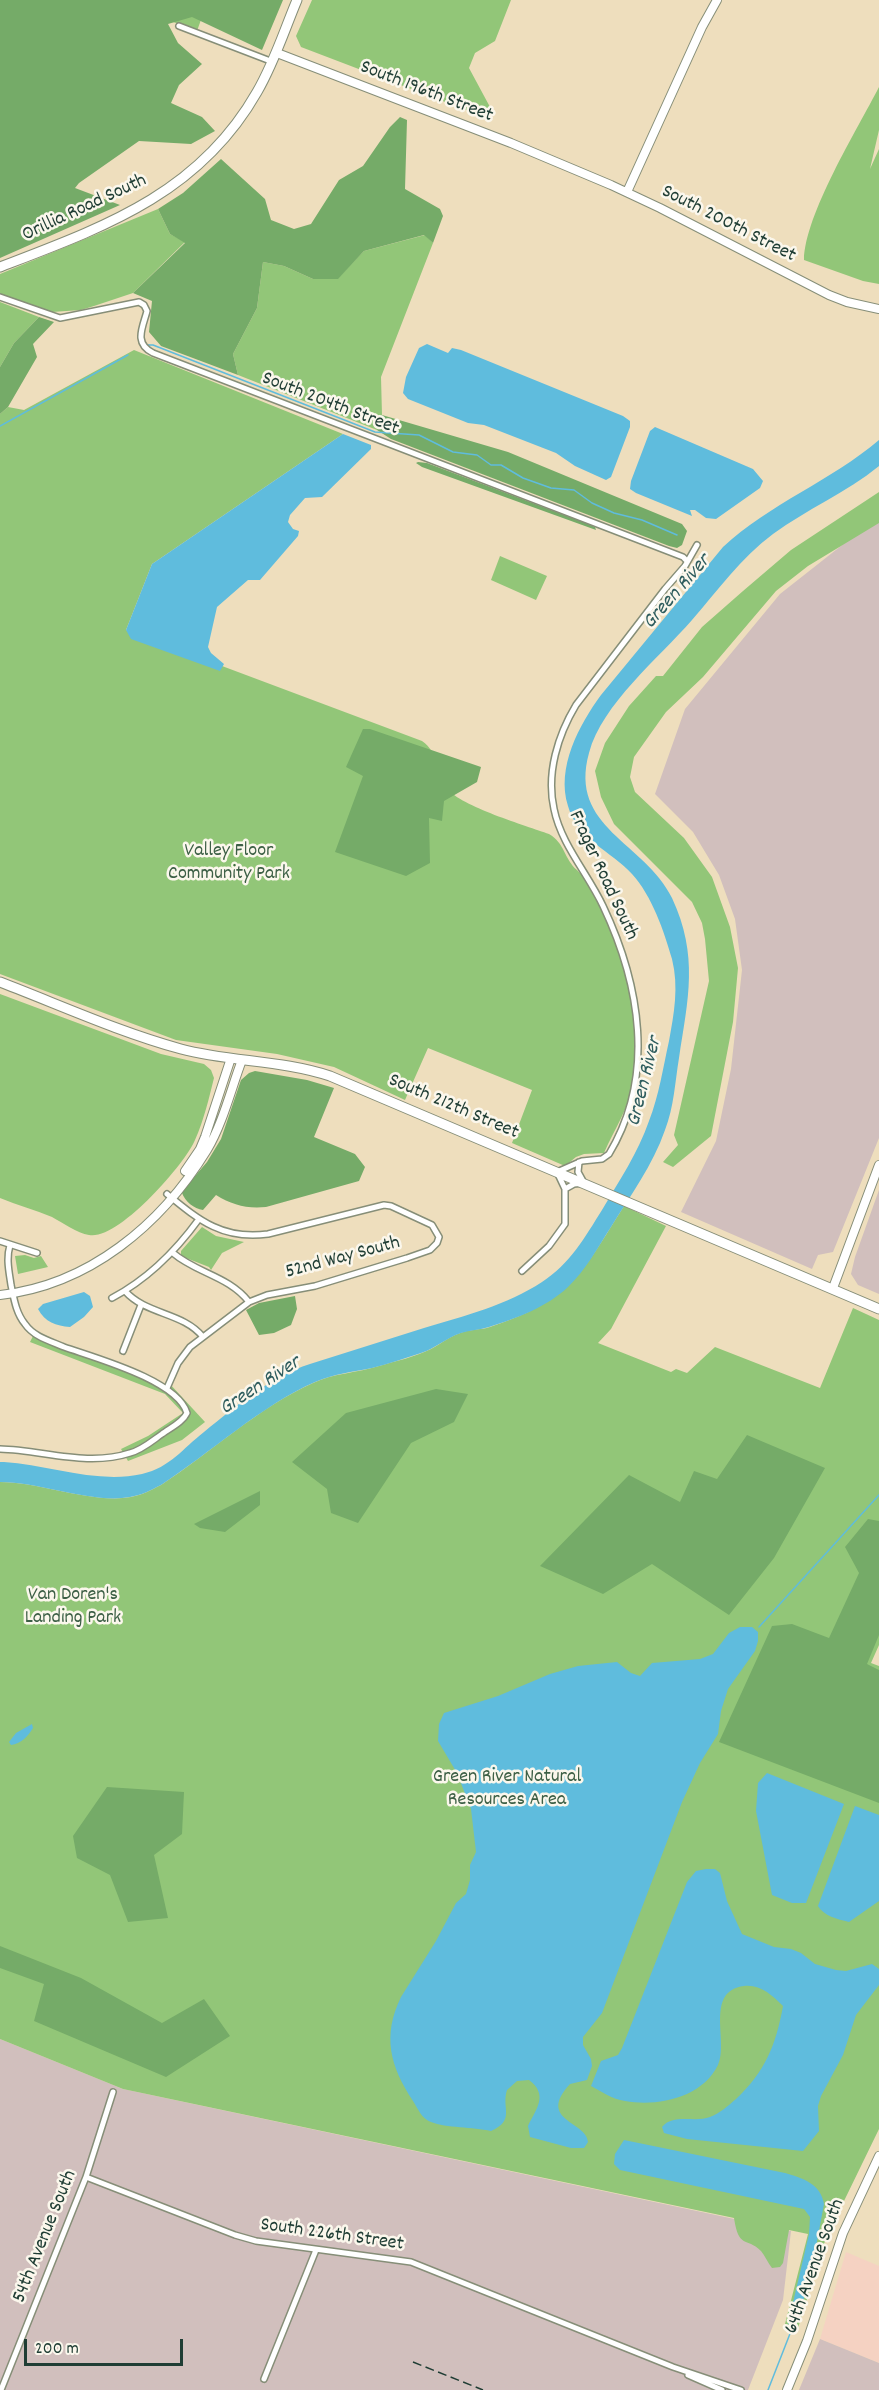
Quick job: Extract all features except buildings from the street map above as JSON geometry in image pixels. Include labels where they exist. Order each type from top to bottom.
[{"type":"main road","name":"Orillia Road South","points":[[0,267],[118,218],[152,200],[182,179],[215,150],[254,98],[275,57],[297,0]]},
{"type":"main road","name":"South 212th Street","points":[[0,982],[158,1042],[231,1058],[290,1066],[330,1076],[879,1309]]},
{"type":"street","points":[[627,192],[702,27],[717,0]]},
{"type":"street","points":[[179,26],[275,57]]},
{"type":"street","name":"South 196th Street","points":[[275,57],[563,164]]},
{"type":"street","name":"South 200th Street","points":[[563,164],[627,192],[811,286],[847,302],[879,309]]},
{"type":"street","name":"South 204th Street","points":[[0,297],[60,318],[139,302],[147,311],[140,331],[140,339],[144,347],[153,353],[683,557],[687,561]]},
{"type":"street","name":"Frager Road South","points":[[557,1172],[579,1162],[604,1158],[613,1146],[633,1098],[638,1069],[639,1031],[634,993],[620,947],[602,905],[577,861],[555,814],[551,790],[554,763],[562,734],[576,705],[685,566],[697,544]]},
{"type":"street","points":[[169,1196],[200,1149],[231,1058]]},
{"type":"street","points":[[0,1295],[49,1281],[97,1257],[128,1236],[196,1166],[215,1135],[242,1060]]},
{"type":"street","points":[[565,1189],[574,1184],[584,1183],[578,1172],[579,1162]]},
{"type":"street","points":[[833,1288],[879,1165]]},
{"type":"street","points":[[522,1271],[541,1255],[562,1231],[566,1217],[565,1189],[563,1180],[557,1172]]},
{"type":"street","points":[[112,1298],[147,1276],[173,1253],[199,1219],[169,1196]]},
{"type":"street","name":"52nd Way South","points":[[167,1388],[182,1356],[249,1302],[267,1294],[342,1278],[407,1258],[430,1250],[437,1243],[438,1237],[432,1225],[384,1205],[253,1236],[235,1235],[222,1231],[199,1219]]},
{"type":"street","points":[[0,1240],[37,1253]]},
{"type":"street","points":[[0,1449],[67,1458],[131,1453],[186,1414],[185,1407],[167,1388],[156,1381],[35,1335],[18,1314],[7,1259],[10,1245]]},
{"type":"street","points":[[173,1253],[182,1261],[232,1285],[249,1302]]},
{"type":"street","points":[[0,1290],[12,1291]]},
{"type":"street","points":[[125,1291],[141,1305],[192,1325],[203,1337]]},
{"type":"street","points":[[123,1351],[141,1305]]},
{"type":"street","name":"54th Avenue South","points":[[1,2390],[86,2177],[113,2092]]},
{"type":"street","name":"64th Avenue South","points":[[787,2390],[810,2332],[843,2233],[879,2156]]},
{"type":"street","name":"South 226th Street","points":[[86,2177],[236,2235],[316,2250],[411,2262],[673,2367],[723,2390]]},
{"type":"street","points":[[264,2379],[316,2250]]},
{"type":"street","name":"South 226th Street","points":[[673,2367],[741,2390]]},
{"type":"shaded area","points":[[879,516],[879,1138],[833,1252],[818,1255],[812,1269],[681,1212],[716,1141],[731,1069],[742,970],[735,919],[719,875],[693,832],[655,794],[685,709],[780,594]]},
{"type":"shaded area","points":[[879,1190],[879,1294],[858,1285],[851,1274]]},
{"type":"shaded area","points":[[0,2039],[123,2089],[791,2231],[783,2300],[748,2390],[0,2390]]},
{"type":"shaded area","points":[[846,2252],[879,2266],[879,2363],[820,2339]]},
{"type":"shaded area","points":[[820,2339],[879,2363],[879,2390],[799,2390]]},
{"type":"green space","points":[[0,0],[283,0],[262,50],[192,17],[168,24],[178,43],[202,64],[179,85],[171,103],[202,117],[215,131],[191,144],[139,141],[75,188],[120,205],[0,258]]},
{"type":"green space","points":[[208,0],[197,31],[168,20]]},
{"type":"green space","points":[[312,0],[511,0],[495,41],[475,53],[469,68],[490,107],[474,113],[301,47],[296,36]]},
{"type":"green space","points":[[879,87],[879,130],[870,169],[879,149],[879,284],[863,281],[804,260],[807,241],[822,196]]},
{"type":"green space","points":[[400,117],[407,120],[405,189],[440,209],[443,216],[433,243],[424,235],[364,251],[338,279],[313,279],[284,266],[263,262],[257,308],[233,354],[238,375],[161,346],[149,332],[152,301],[133,293],[185,243],[170,234],[158,209],[183,193],[221,159],[265,199],[271,220],[294,229],[311,224],[339,180],[363,166],[390,127]]},
{"type":"green space","points":[[158,209],[170,234],[185,242],[133,293],[81,310],[52,312],[0,295],[0,274]]},
{"type":"green space","points":[[425,235],[433,243],[381,377],[382,415],[377,430],[238,375],[233,354],[257,308],[263,262],[284,266],[313,279],[337,279],[364,251]]},
{"type":"green space","points":[[0,302],[39,317],[14,343],[0,367]]},
{"type":"green space","points":[[39,317],[54,322],[33,344],[37,357],[8,407],[0,414],[0,367],[14,343]]},
{"type":"green space","name":"Valley Floor Community Park","points":[[134,350],[343,434],[152,564],[126,630],[422,741],[432,751],[444,783],[455,795],[495,815],[549,834],[558,842],[573,866],[590,886],[605,916],[626,976],[634,1017],[636,1060],[634,1081],[625,1109],[604,1153],[584,1154],[565,1166],[512,1143],[532,1090],[428,1048],[405,1100],[334,1067],[277,1054],[176,1040],[0,974],[0,414],[8,407],[24,410]]},
{"type":"green space","points":[[382,415],[508,452],[682,524],[687,531],[682,545],[677,548],[669,546],[391,439],[377,430]]},
{"type":"green space","points":[[416,463],[427,463],[588,524],[596,530],[422,467]]},
{"type":"green space","points":[[879,492],[879,523],[808,566],[776,591],[703,677],[666,712],[634,757],[630,777],[635,792],[684,838],[712,877],[730,927],[738,968],[733,1022],[711,1136],[673,1167],[663,1162],[678,1145],[674,1135],[709,981],[702,923],[692,902],[614,824],[601,797],[595,771],[605,743],[629,706],[656,676],[663,676],[702,627],[791,550]]},
{"type":"green space","points":[[500,556],[547,576],[536,600],[491,580]]},
{"type":"green space","points":[[363,729],[370,729],[481,767],[477,782],[444,801],[442,821],[429,818],[430,863],[406,876],[335,852],[363,776],[346,767]]},
{"type":"green space","points":[[0,994],[161,1054],[204,1064],[211,1070],[214,1078],[204,1117],[189,1151],[149,1199],[133,1214],[101,1234],[84,1234],[52,1217],[0,1198]]},
{"type":"green space","points":[[255,1071],[307,1080],[334,1088],[314,1137],[355,1154],[365,1167],[359,1181],[266,1207],[240,1206],[216,1195],[203,1210],[188,1202],[182,1193],[184,1189],[207,1162],[221,1139],[241,1080]]},
{"type":"green space","name":"Green River Natural Resources Area","points":[[624,1206],[666,1226],[611,1329],[598,1343],[671,1372],[676,1369],[687,1373],[715,1347],[820,1388],[853,1308],[879,1320],[879,1645],[871,1663],[879,1666],[879,2129],[826,2238],[798,2328],[785,2324],[808,2234],[789,2230],[783,2263],[780,2267],[772,2268],[761,2251],[741,2239],[734,2218],[123,2089],[0,2039],[0,1482],[32,1485],[100,1498],[131,1497],[146,1492],[161,1485],[273,1405],[313,1383],[412,1357],[458,1334],[490,1327],[539,1307],[571,1282],[584,1267]]},
{"type":"green space","points":[[202,1227],[216,1236],[244,1242],[222,1253],[211,1270],[209,1267],[181,1256],[181,1251]]},
{"type":"green space","points":[[25,1255],[34,1258],[41,1256],[48,1267],[18,1274],[15,1256]]},
{"type":"green space","points":[[295,1296],[297,1309],[291,1325],[274,1333],[259,1335],[246,1310],[259,1303]]},
{"type":"green space","points":[[33,1336],[167,1387],[169,1383],[205,1422],[182,1440],[128,1461],[121,1449],[148,1436],[183,1413],[165,1394],[30,1342]]},
{"type":"green space","points":[[436,1389],[468,1394],[454,1422],[411,1443],[358,1523],[331,1513],[327,1489],[292,1462],[346,1413]]},
{"type":"green space","points":[[747,1435],[825,1468],[774,1558],[729,1615],[652,1564],[603,1594],[540,1566],[629,1475],[680,1502],[694,1471],[717,1479]]},
{"type":"green space","points":[[260,1491],[260,1505],[225,1532],[200,1528],[194,1524]]},
{"type":"green space","points":[[868,1519],[879,1521],[879,1635],[867,1664],[879,1670],[879,1803],[719,1742],[772,1626],[792,1624],[829,1638],[859,1573],[845,1547]]},
{"type":"green space","points":[[107,1787],[184,1792],[182,1834],[154,1855],[168,1918],[128,1922],[110,1875],[77,1858],[73,1836]]},
{"type":"green space","points":[[0,1946],[81,1978],[162,2023],[204,1999],[230,2036],[166,2077],[34,2021],[44,1984],[0,1968]]},
{"type":"water","points":[[427,344],[448,353],[452,348],[461,350],[623,416],[630,421],[630,427],[611,477],[606,480],[575,466],[556,453],[484,425],[468,423],[408,399],[403,393],[406,377],[419,348]]},
{"type":"water","points":[[655,427],[753,469],[763,481],[760,488],[716,519],[706,518],[695,510],[690,510],[692,516],[636,493],[630,489],[631,481],[650,431]]},
{"type":"water","points":[[343,434],[371,445],[371,449],[322,497],[305,498],[290,515],[288,522],[293,529],[299,531],[298,536],[260,580],[248,580],[217,607],[208,647],[211,653],[224,664],[220,671],[131,639],[126,630],[152,564]]},
{"type":"water","points":[[879,440],[879,466],[786,525],[750,553],[619,699],[596,735],[589,753],[585,778],[589,799],[599,817],[612,833],[645,862],[660,879],[672,898],[686,939],[689,978],[686,1016],[674,1094],[665,1130],[641,1180],[580,1273],[560,1294],[521,1316],[486,1328],[461,1333],[421,1353],[372,1368],[329,1377],[295,1392],[256,1416],[161,1485],[142,1494],[130,1497],[99,1498],[32,1485],[0,1482],[0,1462],[108,1477],[152,1471],[176,1457],[241,1402],[281,1376],[310,1364],[500,1303],[542,1282],[569,1258],[602,1210],[645,1133],[660,1081],[673,1021],[675,1000],[672,959],[661,926],[646,893],[632,874],[595,844],[572,817],[565,792],[565,777],[572,748],[585,720],[601,695],[723,547],[760,518],[841,468]]},
{"type":"water","points":[[84,1292],[90,1296],[93,1307],[70,1327],[51,1322],[38,1309],[43,1304]]},
{"type":"water","points":[[740,1627],[752,1627],[758,1632],[755,1651],[728,1689],[721,1711],[718,1734],[700,1763],[682,1802],[602,2013],[583,2037],[583,2045],[591,2059],[592,2066],[587,2080],[570,2084],[561,2096],[558,2106],[560,2113],[586,2135],[588,2142],[584,2148],[571,2148],[530,2137],[528,2126],[540,2097],[529,2080],[517,2081],[507,2090],[505,2118],[499,2127],[491,2131],[428,2121],[405,2088],[399,2075],[391,2051],[390,2038],[395,2011],[401,1997],[436,1941],[456,1903],[466,1894],[470,1880],[470,1865],[476,1852],[471,1809],[457,1773],[438,1741],[439,1724],[444,1713],[498,1696],[550,1674],[578,1666],[617,1662],[631,1673],[640,1676],[652,1663],[700,1659],[713,1654],[729,1633]]},
{"type":"water","points":[[32,1724],[33,1728],[26,1737],[11,1745],[9,1742],[16,1733]]},
{"type":"water","points":[[767,1773],[844,1804],[806,1903],[792,1903],[772,1895],[756,1811],[758,1783]]},
{"type":"water","points":[[855,1806],[879,1815],[879,1901],[849,1922],[827,1915],[818,1906]]},
{"type":"water","points":[[715,1869],[720,1873],[727,1901],[742,1934],[774,1947],[791,1949],[801,1953],[815,1964],[836,1970],[846,1971],[872,1964],[879,1969],[879,1985],[856,2015],[843,2055],[821,2096],[818,2106],[819,2131],[803,2151],[687,2139],[664,2133],[662,2127],[672,2120],[704,2119],[717,2114],[755,2079],[773,2045],[783,2006],[770,1994],[755,1987],[744,1986],[732,1990],[725,1997],[721,2007],[721,2055],[718,2065],[711,2076],[690,2092],[664,2101],[638,2103],[616,2099],[591,2086],[601,2061],[618,2055],[622,2048],[687,1882],[696,1871]]},
{"type":"water","points":[[624,2140],[785,2173],[810,2183],[819,2191],[824,2204],[812,2268],[796,2327],[788,2324],[809,2234],[810,2217],[804,2209],[620,2170],[614,2164],[615,2154]]},
{"type":"waterway","points":[[148,345],[375,432],[419,435],[453,452],[477,455],[491,465],[501,465],[523,478],[551,488],[574,490],[592,503],[614,513],[642,520],[677,535]]},
{"type":"waterway","points":[[0,426],[128,355]]},
{"type":"waterway","points":[[759,1627],[879,1495]]},
{"type":"waterway","points":[[768,2390],[793,2326]]},
{"type":"railway","points":[[413,2362],[483,2390]]},
{"type":"water label","name":"Green River","points":[[678,593]]},
{"type":"water label","name":"Green River","points":[[646,1082]]},
{"type":"water label","name":"Green River","points":[[261,1387]]},
{"type":"park label","name":"Van Doren's Landing Park","points":[[73,1608]]}]
